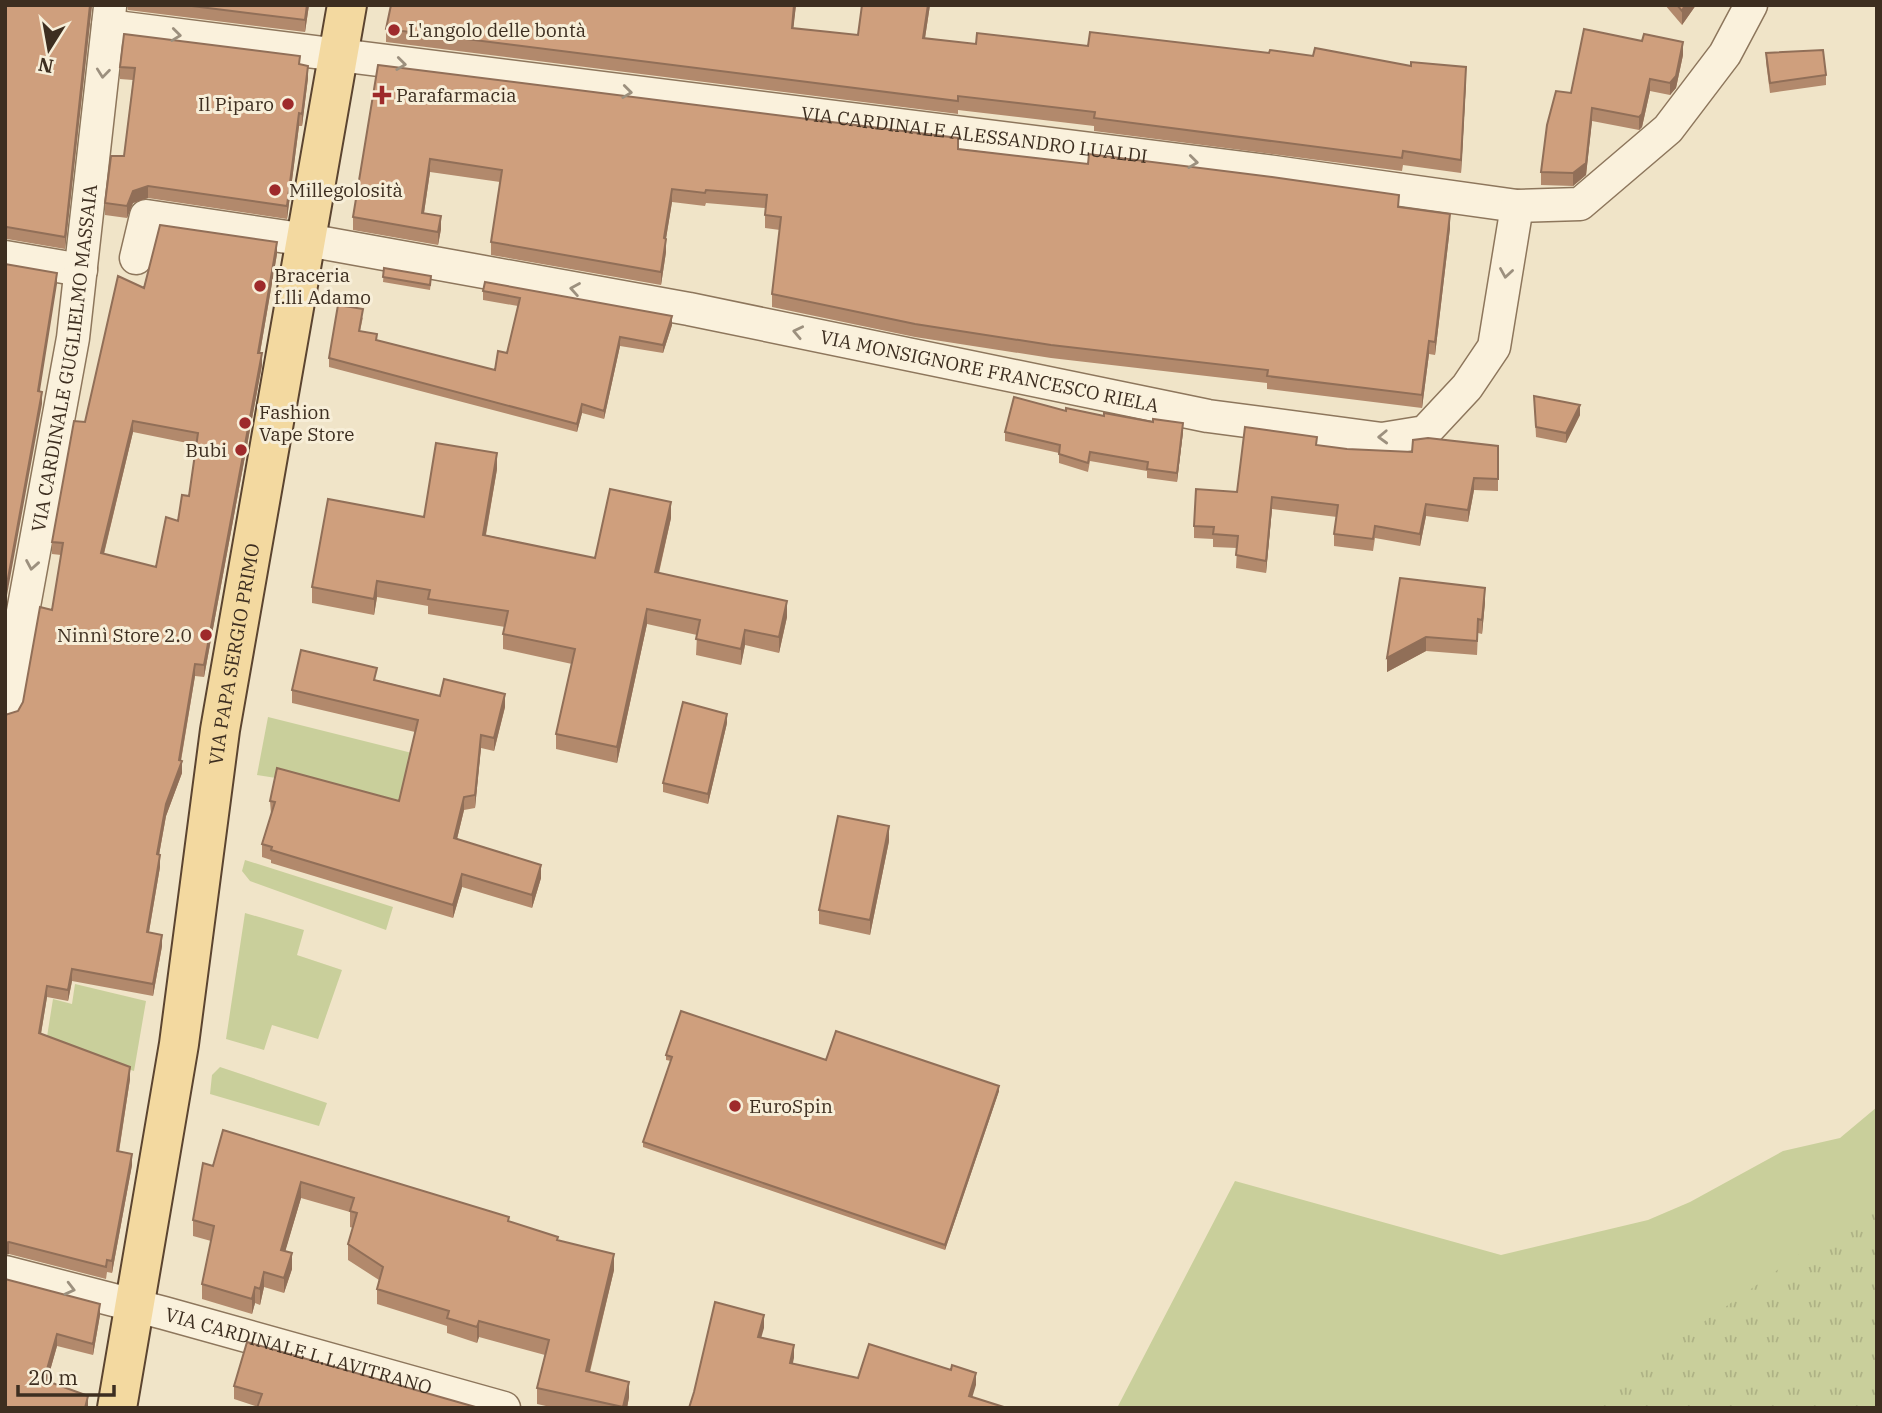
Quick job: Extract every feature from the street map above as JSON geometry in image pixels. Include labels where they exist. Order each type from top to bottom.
[{"type":"main road","name":"VIA PAPA SERGIO PRIMO","points":[[117,1408],[179,1044],[220,730],[347,5]]},
{"type":"street","name":"VIA CARDINALE ALESSANDRO LUALDI","points":[[109,16],[340,55],[1274,172],[1517,206],[1580,204],[1668,129],[1725,54],[1751,5]]},
{"type":"street","name":"VIA CARDINALE GUGLIELMO MASSAIA","points":[[5,710],[73,338],[109,16]]},
{"type":"street","name":"VIA MONSIGNORE FRANCESCO RIELA","points":[[136,258],[146,216],[307,240],[689,309],[1208,416],[1382,439],[1425,432],[1466,387],[1494,347],[1517,206]]},
{"type":"street","points":[[5,257],[81,270]]},
{"type":"street","name":"VIA CARDINALE L.LAVITRANO","points":[[5,1272],[135,1305],[504,1408]]},
{"type":"green space","points":[[268,717],[424,756],[397,823],[276,778],[257,775]]},
{"type":"green space","points":[[245,860],[393,907],[386,930],[250,881],[242,871]]},
{"type":"green space","points":[[245,913],[304,930],[297,955],[342,970],[318,1039],[272,1025],[264,1050],[226,1039]]},
{"type":"green space","points":[[75,984],[146,1001],[134,1071],[46,1043],[53,999],[72,1004]]},
{"type":"green space","points":[[220,1067],[327,1103],[319,1126],[210,1094],[212,1075]]},
{"type":"green space","points":[[1877,1107],[1877,1357],[1724,1408],[1117,1408],[1235,1181],[1501,1255],[1648,1220],[1690,1202],[1783,1151],[1840,1138]]},
{"type":"green space","points":[[1877,1192],[1877,1408],[1586,1408],[1806,1249]]},
{"type":"building","points":[[5,5],[90,5],[65,237],[5,228]]},
{"type":"building","points":[[184,5],[307,5],[305,20]]},
{"type":"building","points":[[391,5],[794,5],[792,28],[858,35],[862,5],[928,5],[923,38],[976,44],[977,33],[1088,46],[1090,32],[1269,53],[1270,50],[1313,56],[1315,48],[1411,66],[1411,62],[1466,67],[1461,160],[1403,151],[1402,158],[1094,118],[1095,112],[958,96],[958,101],[386,29]]},
{"type":"building","points":[[1584,29],[1642,41],[1644,34],[1683,42],[1676,76],[1670,83],[1650,79],[1639,117],[1592,108],[1586,163],[1573,173],[1541,172],[1547,125],[1556,91],[1571,93]]},
{"type":"building","points":[[124,34],[300,56],[299,64],[308,66],[287,206],[148,186],[133,191],[127,206],[105,203],[111,156],[124,156],[135,68],[120,67]]},
{"type":"building","points":[[1823,50],[1826,75],[1770,83],[1766,53]]},
{"type":"building","points":[[378,65],[958,138],[958,149],[1088,164],[1089,154],[1399,195],[1398,207],[1450,214],[1435,342],[1429,341],[1422,395],[1267,376],[1268,370],[1051,345],[915,324],[772,294],[781,217],[765,215],[767,195],[672,189],[661,272],[491,242],[502,170],[430,159],[422,213],[441,216],[438,232],[353,217]]},
{"type":"building","points":[[160,225],[277,242],[258,353],[262,353],[204,665],[195,664],[179,760],[182,761],[166,804],[157,854],[160,855],[147,932],[162,935],[153,984],[72,969],[68,990],[47,986],[39,1033],[130,1067],[117,1151],[132,1154],[112,1261],[107,1260],[106,1267],[5,1243],[5,715],[18,711],[23,702],[40,607],[52,610],[63,543],[52,542],[74,421],[85,422],[118,276],[144,288]],"holes":[[[133,421],[198,433],[189,496],[182,495],[178,521],[166,517],[156,567],[101,553]]]},
{"type":"building","points":[[5,264],[57,273],[38,391],[42,392],[5,595]]},
{"type":"building","points":[[384,268],[431,276],[430,285],[383,277]]},
{"type":"building","points":[[485,282],[672,316],[663,345],[620,337],[604,411],[582,404],[577,424],[329,358],[338,305],[363,309],[359,331],[377,334],[376,340],[495,370],[498,351],[507,353],[520,298],[483,291]]},
{"type":"building","points":[[1534,396],[1580,405],[1566,433],[1536,427]]},
{"type":"building","points":[[1014,397],[1066,411],[1066,408],[1104,416],[1104,413],[1153,422],[1153,419],[1183,423],[1177,473],[1147,469],[1148,462],[1090,452],[1088,463],[1059,454],[1060,445],[1005,432]]},
{"type":"building","points":[[1245,427],[1317,437],[1316,445],[1347,449],[1412,452],[1413,440],[1428,438],[1498,446],[1498,479],[1474,478],[1468,510],[1426,504],[1420,534],[1375,526],[1373,539],[1334,534],[1338,505],[1272,497],[1266,561],[1236,555],[1238,536],[1213,534],[1214,527],[1194,526],[1196,489],[1237,492]]},
{"type":"building","points":[[436,443],[497,453],[483,535],[595,558],[610,489],[671,502],[655,572],[787,601],[779,637],[745,630],[741,649],[696,639],[700,620],[647,609],[617,747],[556,734],[575,649],[503,634],[508,611],[428,599],[430,590],[377,581],[374,599],[312,587],[328,499],[424,517]]},
{"type":"building","points":[[1400,578],[1485,588],[1482,620],[1478,619],[1477,641],[1426,637],[1387,658]]},
{"type":"building","points":[[301,650],[377,668],[374,680],[440,696],[444,679],[505,694],[494,738],[481,735],[475,795],[464,797],[454,838],[541,865],[532,895],[462,874],[453,905],[271,850],[272,847],[262,844],[275,802],[270,801],[277,768],[399,801],[418,720],[292,690]]},
{"type":"building","points":[[683,702],[727,714],[708,794],[663,783]]},
{"type":"building","points":[[838,816],[889,826],[870,920],[819,910]]},
{"type":"building","points":[[681,1011],[826,1060],[836,1031],[999,1086],[945,1245],[643,1142],[672,1057],[666,1055]]},
{"type":"building","points":[[223,1130],[509,1217],[508,1221],[558,1237],[557,1240],[614,1254],[586,1371],[629,1382],[623,1407],[537,1388],[549,1340],[479,1321],[477,1327],[447,1318],[449,1311],[377,1289],[383,1267],[348,1244],[357,1213],[350,1211],[354,1198],[301,1182],[281,1250],[292,1253],[284,1278],[264,1272],[260,1289],[255,1287],[252,1299],[202,1284],[214,1226],[193,1220],[203,1163],[213,1166]]},
{"type":"building","points":[[5,1279],[100,1304],[93,1344],[57,1334],[44,1380],[88,1396],[85,1408],[5,1408]]},
{"type":"building","points":[[715,1302],[764,1315],[758,1337],[794,1345],[790,1363],[858,1378],[869,1344],[951,1370],[952,1365],[976,1373],[969,1396],[1007,1408],[689,1408]]},
{"type":"building","points":[[247,1342],[479,1408],[257,1408],[262,1394],[234,1386]]},
{"type":"place","name":"L'angolo delle bontà","points":[[394,30]]},
{"type":"place","name":"Parafarmacia","points":[[382,95]]},
{"type":"place","name":"Il Piparo","points":[[288,104]]},
{"type":"place","name":"Millegolosità","points":[[275,190]]},
{"type":"place","name":"Braceria f.lli Adamo","points":[[260,286]]},
{"type":"place","name":"Fashion Vape Store","points":[[245,423]]},
{"type":"place","name":"Bubi","points":[[241,450]]},
{"type":"place","name":"Ninnì Store 2.0","points":[[206,635]]},
{"type":"place","name":"EuroSpin","points":[[735,1106]]}]
